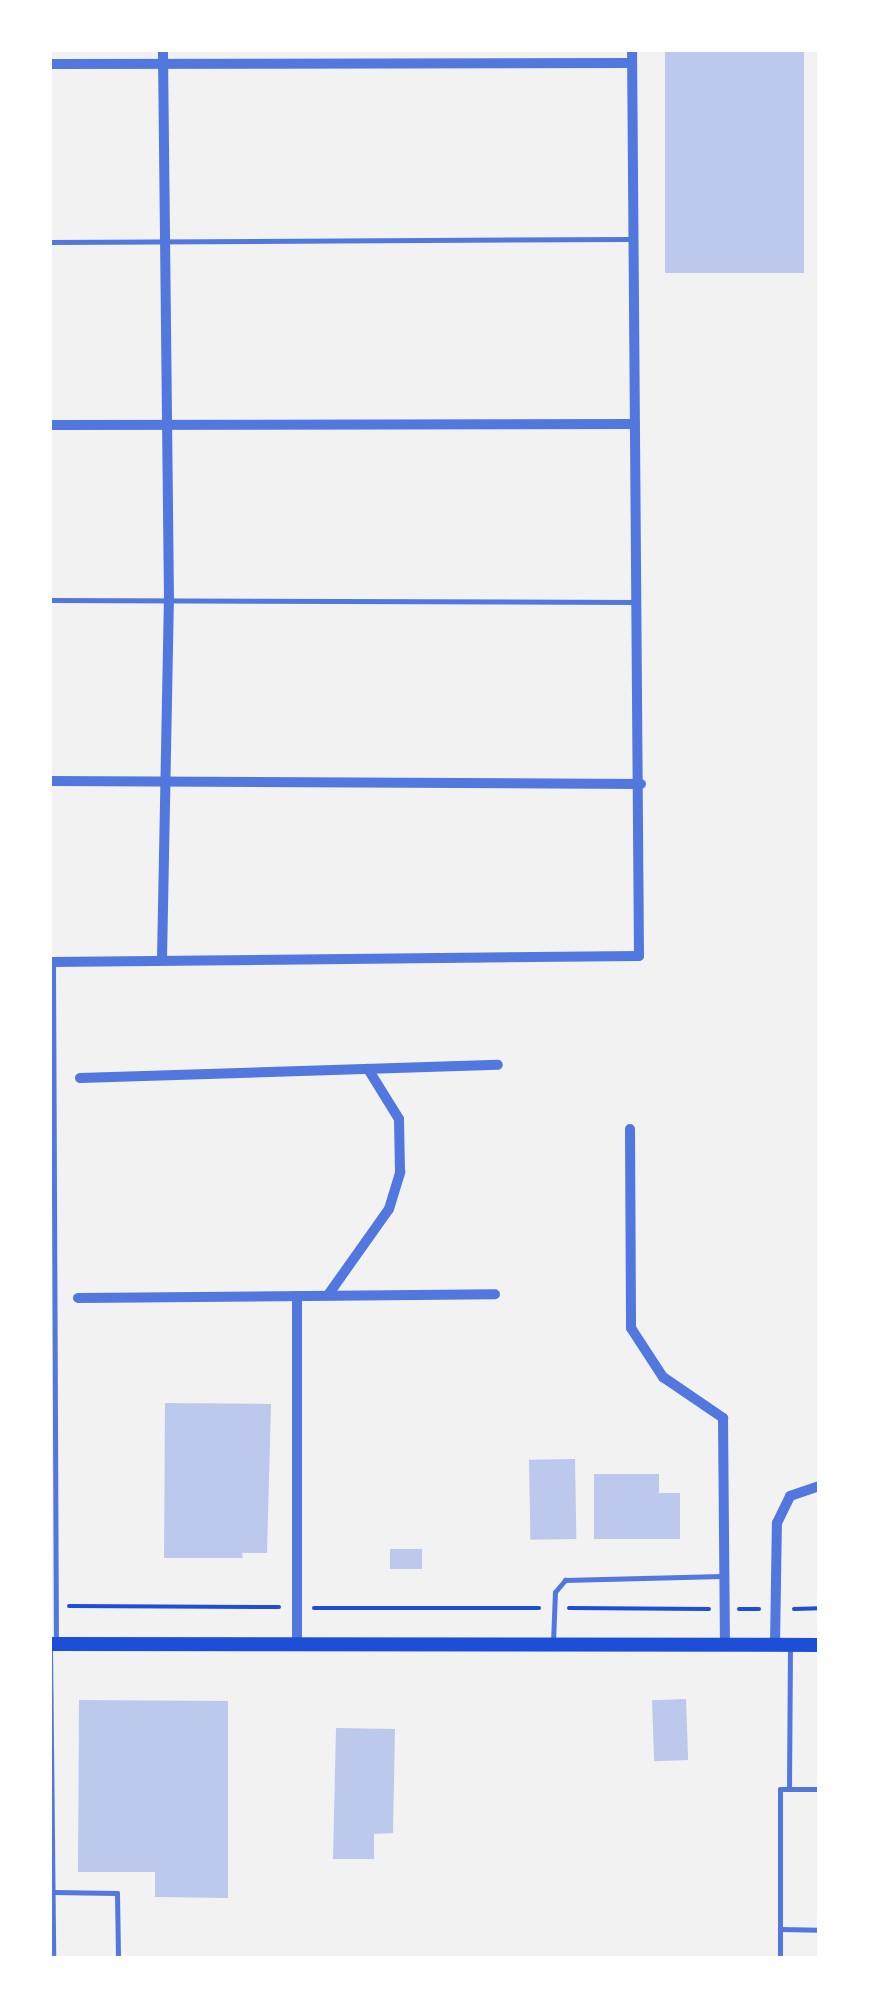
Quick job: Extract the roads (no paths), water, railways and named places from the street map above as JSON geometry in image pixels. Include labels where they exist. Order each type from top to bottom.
[{"type":"main road","points":[[52,1644],[819,1645]]},
{"type":"street","points":[[162,960],[169,600],[163,50]]},
{"type":"street","points":[[52,962],[639,956],[641,784],[632,50]]},
{"type":"street","points":[[50,64],[632,63]]},
{"type":"street","points":[[50,424],[635,424]]},
{"type":"street","points":[[50,781],[641,784]]},
{"type":"street","points":[[80,1078],[498,1065]]},
{"type":"street","points":[[328,1295],[390,1209],[400,1172],[399,1119],[368,1069]]},
{"type":"street","points":[[630,1129],[631,1328],[663,1377],[722,1418],[725,1645]]},
{"type":"street","points":[[78,1298],[495,1294]]},
{"type":"street","points":[[297,1296],[297,1644]]},
{"type":"street","points":[[782,1645],[775,1609],[777,1523],[790,1496],[819,1486]]},
{"type":"lane","points":[[50,242],[634,238]]},
{"type":"lane","points":[[50,600],[638,602]]},
{"type":"lane","points":[[52,962],[53,1958]]},
{"type":"lane","points":[[553,1645],[555,1592],[564,1580],[725,1576]]},
{"type":"lane","points":[[782,1645],[789,1789]]},
{"type":"lane","points":[[780,1958],[780,1789],[819,1789]]},
{"type":"lane","points":[[51,1892],[117,1893],[118,1958]]},
{"type":"lane","points":[[780,1929],[819,1930]]}]
